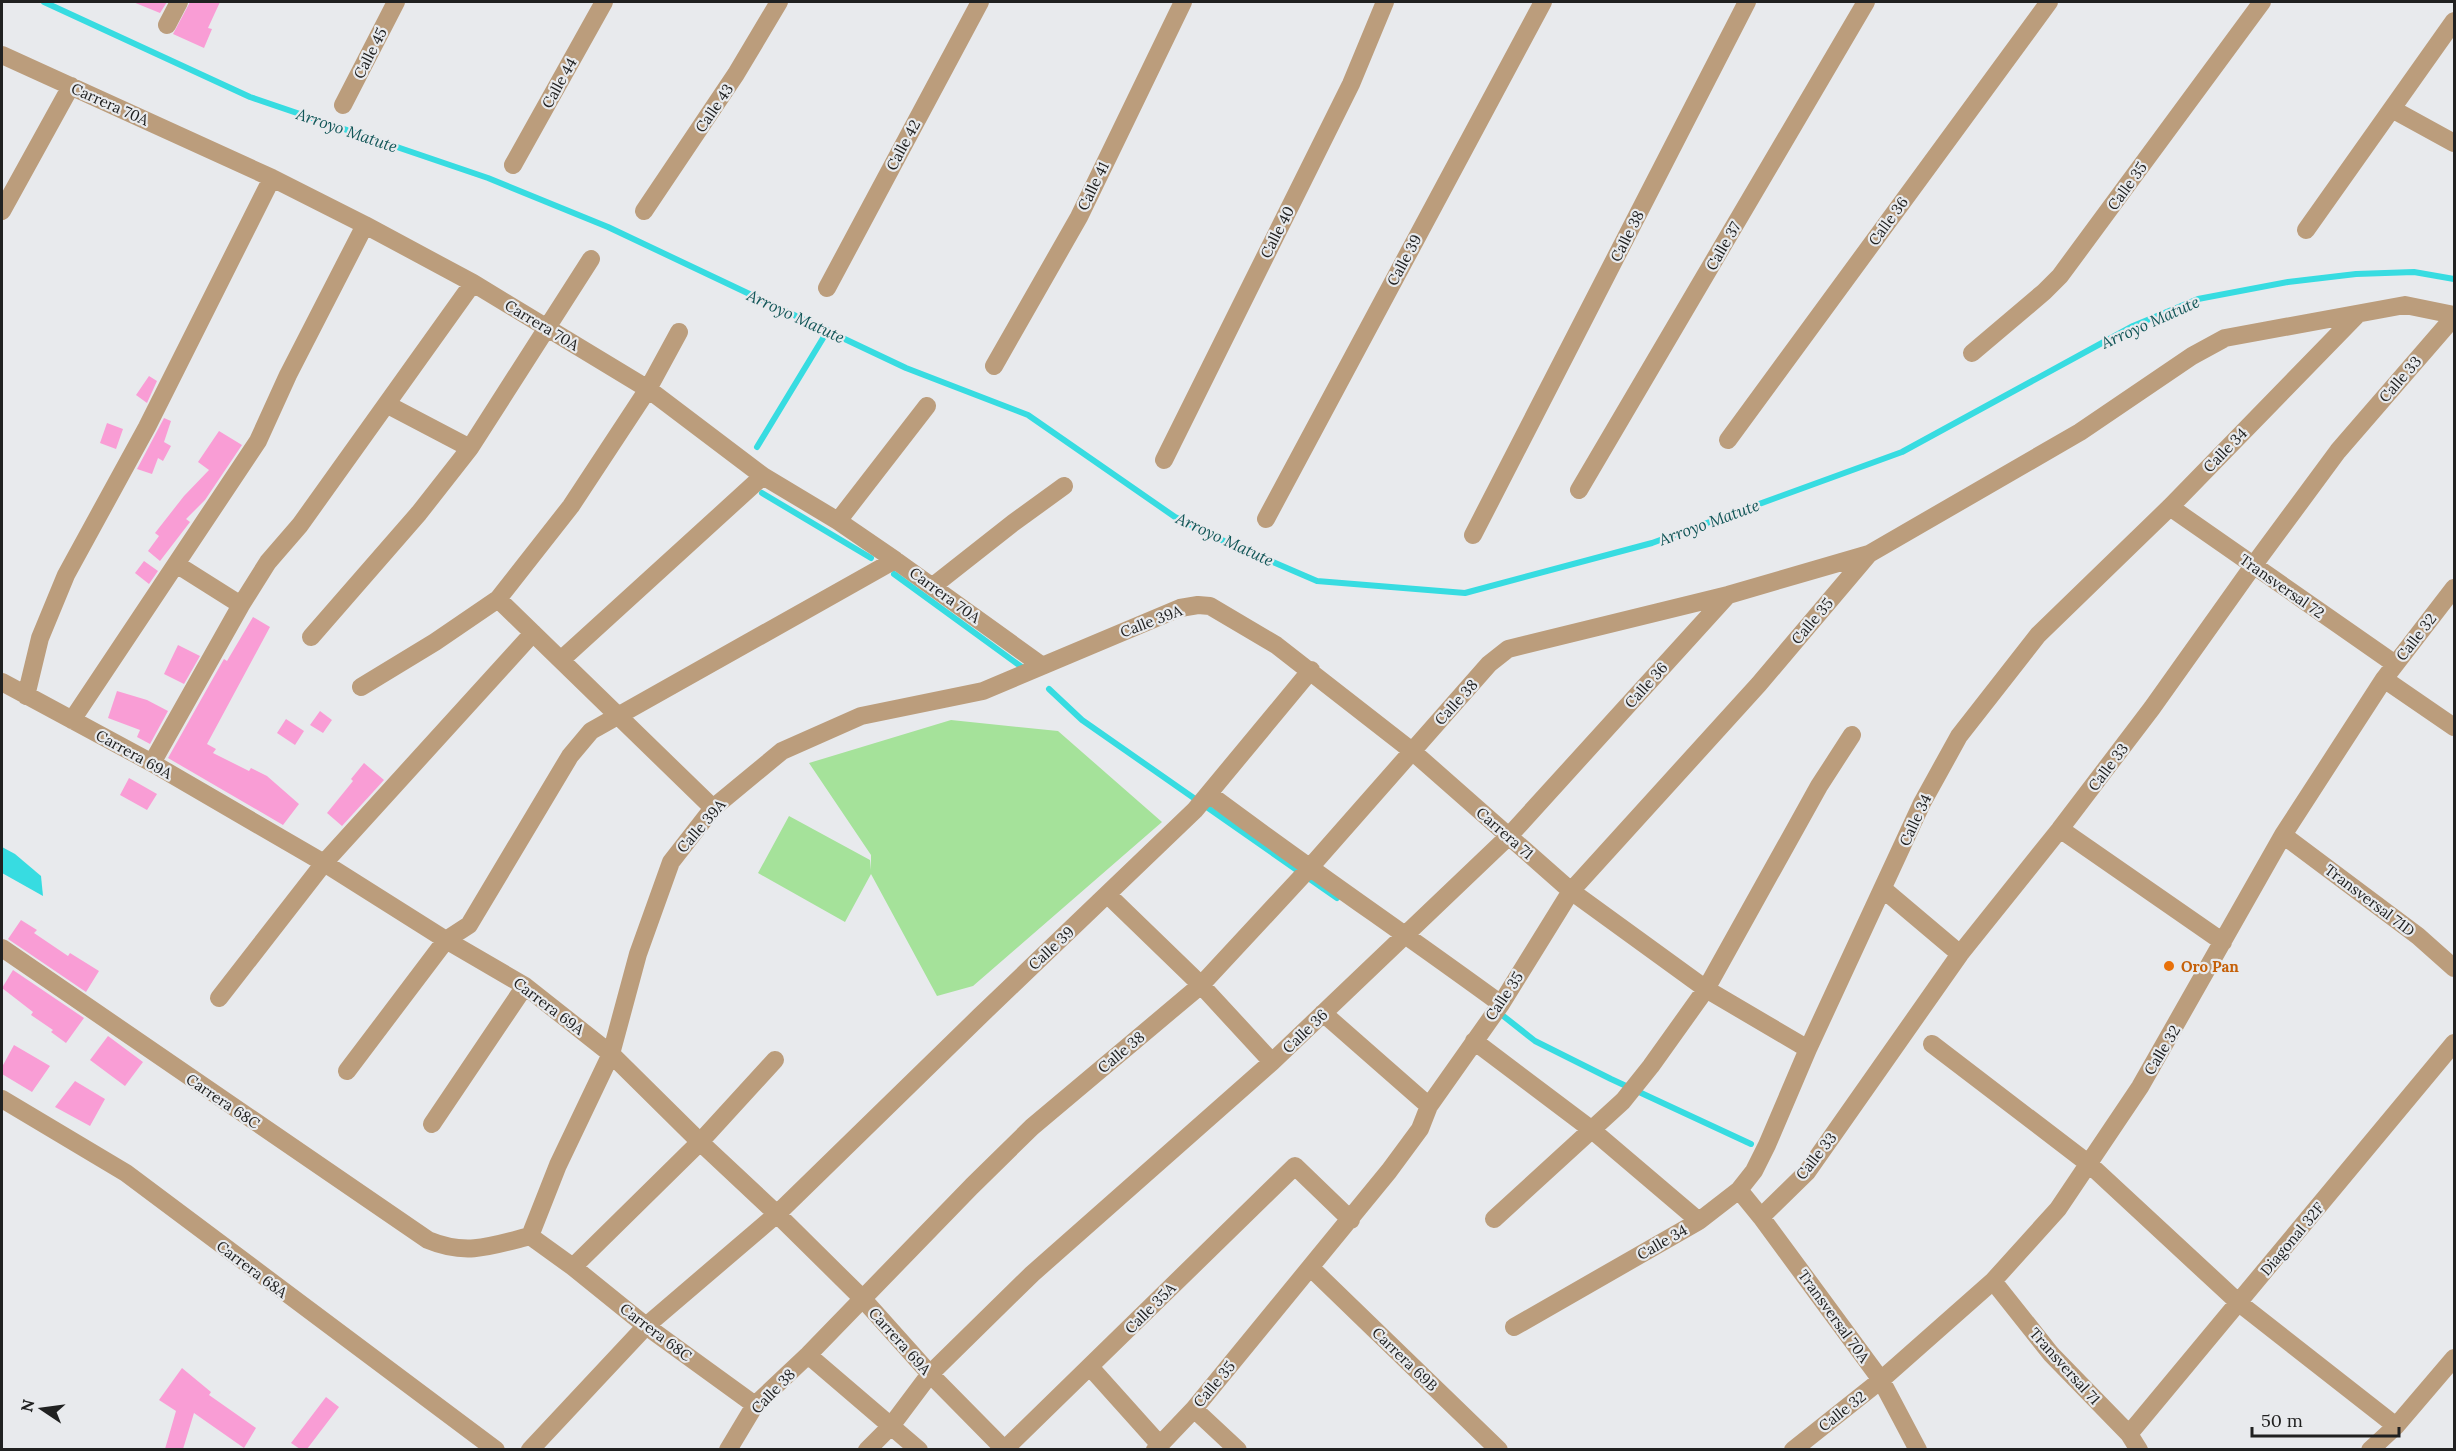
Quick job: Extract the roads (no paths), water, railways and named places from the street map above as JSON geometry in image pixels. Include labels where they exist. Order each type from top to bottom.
[{"type":"street","points":[[167,25],[179,2]]},
{"type":"street","name":"Calle 45","points":[[343,105],[396,2]]},
{"type":"street","name":"Calle 44","points":[[513,165],[604,2]]},
{"type":"street","name":"Calle 43","points":[[644,211],[736,74],[779,2]]},
{"type":"street","name":"Calle 42","points":[[827,288],[980,2]]},
{"type":"street","name":"Calle 41","points":[[994,366],[1078,217],[1183,2]]},
{"type":"street","name":"Calle 40","points":[[1164,460],[1351,84],[1385,2]]},
{"type":"street","name":"Calle 39","points":[[1266,519],[1543,2]]},
{"type":"street","name":"Calle 38","points":[[1473,536],[1747,2]]},
{"type":"street","name":"Calle 37","points":[[1579,490],[1866,2]]},
{"type":"street","name":"Calle 36","points":[[1728,440],[2049,2]]},
{"type":"street","name":"Calle 35","points":[[1972,353],[2060,276],[2262,2]]},
{"type":"street","points":[[2306,230],[2454,21]]},
{"type":"street","name":"Carrera 70A","points":[[2,55],[272,178],[473,283],[648,390],[763,476],[838,521],[933,586],[1041,665]]},
{"type":"street","points":[[2,211],[71,86]]},
{"type":"street","points":[[2392,109],[2454,143]]},
{"type":"street","points":[[26,696],[40,638],[66,575],[147,427],[272,178]]},
{"type":"street","points":[[72,720],[258,441],[288,375],[365,225]]},
{"type":"street","points":[[311,637],[419,513],[470,448],[591,259]]},
{"type":"street","points":[[152,763],[241,605],[268,562],[300,525],[388,405],[473,283]]},
{"type":"street","points":[[1728,595],[1869,554],[2080,432],[2192,356],[2225,338],[2405,305],[2454,316]]},
{"type":"street","name":"Calle 34","points":[[1514,1327],[1699,1221],[1739,1190],[1754,1171],[1767,1145],[1808,1049],[1922,803],[1959,736],[2038,635],[2170,507],[2357,315]]},
{"type":"street","name":"Calle 33","points":[[1761,1216],[1807,1172],[1960,954],[2061,829],[2152,708],[2338,451],[2454,316]]},
{"type":"street","points":[[361,687],[435,642],[498,599],[571,506],[648,390],[679,332]]},
{"type":"street","points":[[388,405],[470,448]]},
{"type":"street","points":[[838,521],[927,406]]},
{"type":"street","points":[[562,659],[763,476]]},
{"type":"street","points":[[933,586],[1064,486]]},
{"type":"street","name":"Transversal 72","points":[[2170,507],[2396,664]]},
{"type":"street","name":"Calle 35","points":[[1157,1447],[1194,1408],[1311,1269],[1420,1130],[1429,1106],[1496,1009],[1571,891],[1759,684],[1869,554]]},
{"type":"street","points":[[347,1071],[446,940],[469,925],[570,756],[591,731],[895,560]]},
{"type":"street","points":[[176,564],[241,605]]},
{"type":"street","name":"Calle 32","points":[[1793,1449],[1881,1380],[1993,1281],[2058,1209],[2140,1087],[2283,835],[2384,679],[2454,588]]},
{"type":"street","name":"Calle 38","points":[[728,1449],[755,1405],[808,1355],[861,1298],[1032,1127],[1201,985],[1489,664],[1508,649],[1728,595]]},
{"type":"street","name":"Calle 36","points":[[867,1449],[891,1426],[930,1374],[1032,1274],[1272,1062],[1509,836],[1728,595]]},
{"type":"street","points":[[498,599],[713,808]]},
{"type":"street","name":"Carrera 71","points":[[1210,606],[1276,645],[1311,670],[1412,751],[1571,891],[1706,989],[1808,1049]]},
{"type":"street","name":"Calle 39A","points":[[530,1236],[558,1165],[611,1054],[638,954],[671,862],[713,808],[782,751],[861,716],[984,690],[1180,608],[1210,606]]},
{"type":"street","points":[[219,998],[324,863],[532,633]]},
{"type":"street","name":"Calle 39","points":[[530,1449],[646,1326],[777,1214],[1203,801],[1311,670]]},
{"type":"street","points":[[2384,679],[2454,727]]},
{"type":"street","name":"Carrera 69A","points":[[2,682],[152,763],[324,863],[446,940],[525,986],[611,1054],[777,1214],[1005,1449]]},
{"type":"street","points":[[1494,1219],[1623,1101],[1636,1085],[1706,989],[1819,786],[1852,735]]},
{"type":"street","points":[[1203,801],[1496,1009]]},
{"type":"street","points":[[2061,829],[2223,942]]},
{"type":"street","name":"Transversal 71D","points":[[2283,835],[2418,936],[2454,968]]},
{"type":"street","points":[[1883,889],[1960,954]]},
{"type":"street","points":[[1108,895],[1201,985],[1272,1062]]},
{"type":"street","name":"Carrera 68C","points":[[2,948],[428,1240],[448,1248],[464,1250],[488,1247],[530,1236],[573,1267],[646,1326],[755,1405]]},
{"type":"street","points":[[432,1124],[525,986]]},
{"type":"street","points":[[1323,1013],[1429,1106]]},
{"type":"street","points":[[1473,1041],[1592,1130],[1699,1221]]},
{"type":"street","name":"Diagonal 32F","points":[[2134,1442],[2239,1303],[2454,1043]]},
{"type":"street","points":[[1932,1044],[2089,1164],[2239,1303],[2396,1426]]},
{"type":"street","points":[[573,1267],[700,1142],[775,1060]]},
{"type":"street","name":"Carrera 68A","points":[[2,1099],[126,1173],[496,1449]]},
{"type":"street","name":"Calle 35A","points":[[1005,1449],[1294,1166],[1351,1220]]},
{"type":"street","name":"Transversal 70A","points":[[1739,1190],[1761,1216],[1881,1380],[1918,1449]]},
{"type":"street","name":"Carrera 69B","points":[[1311,1269],[1499,1449]]},
{"type":"street","name":"Transversal 71","points":[[1993,1281],[2051,1354],[2134,1442]]},
{"type":"street","points":[[808,1355],[919,1449]]},
{"type":"street","points":[[2370,1449],[2396,1426],[2454,1358]]},
{"type":"street","points":[[1090,1367],[1157,1447]]},
{"type":"street","points":[[2427,1391],[2454,1381]]},
{"type":"street","points":[[1194,1408],[1238,1449]]},
{"type":"water","points":[[2,847],[15,854],[41,876],[43,896],[2,873]]},
{"type":"waterway","name":"Arroyo Matute","points":[[44,2],[250,97],[488,178],[608,227],[906,368],[1028,415],[1175,517],[1317,581],[1465,593],[1652,543],[1902,452],[2133,326],[2198,299],[2288,282],[2356,274],[2414,272],[2454,279]]},
{"type":"waterway","points":[[757,447],[828,330]]},
{"type":"waterway","points":[[762,493],[871,558]]},
{"type":"waterway","points":[[894,574],[1023,668]]},
{"type":"waterway","points":[[1049,689],[1082,720],[1337,898]]},
{"type":"waterway","points":[[1497,1011],[1535,1041],[1751,1144]]},
{"type":"place","name":"Oro Pan","points":[[2169,966]]}]
